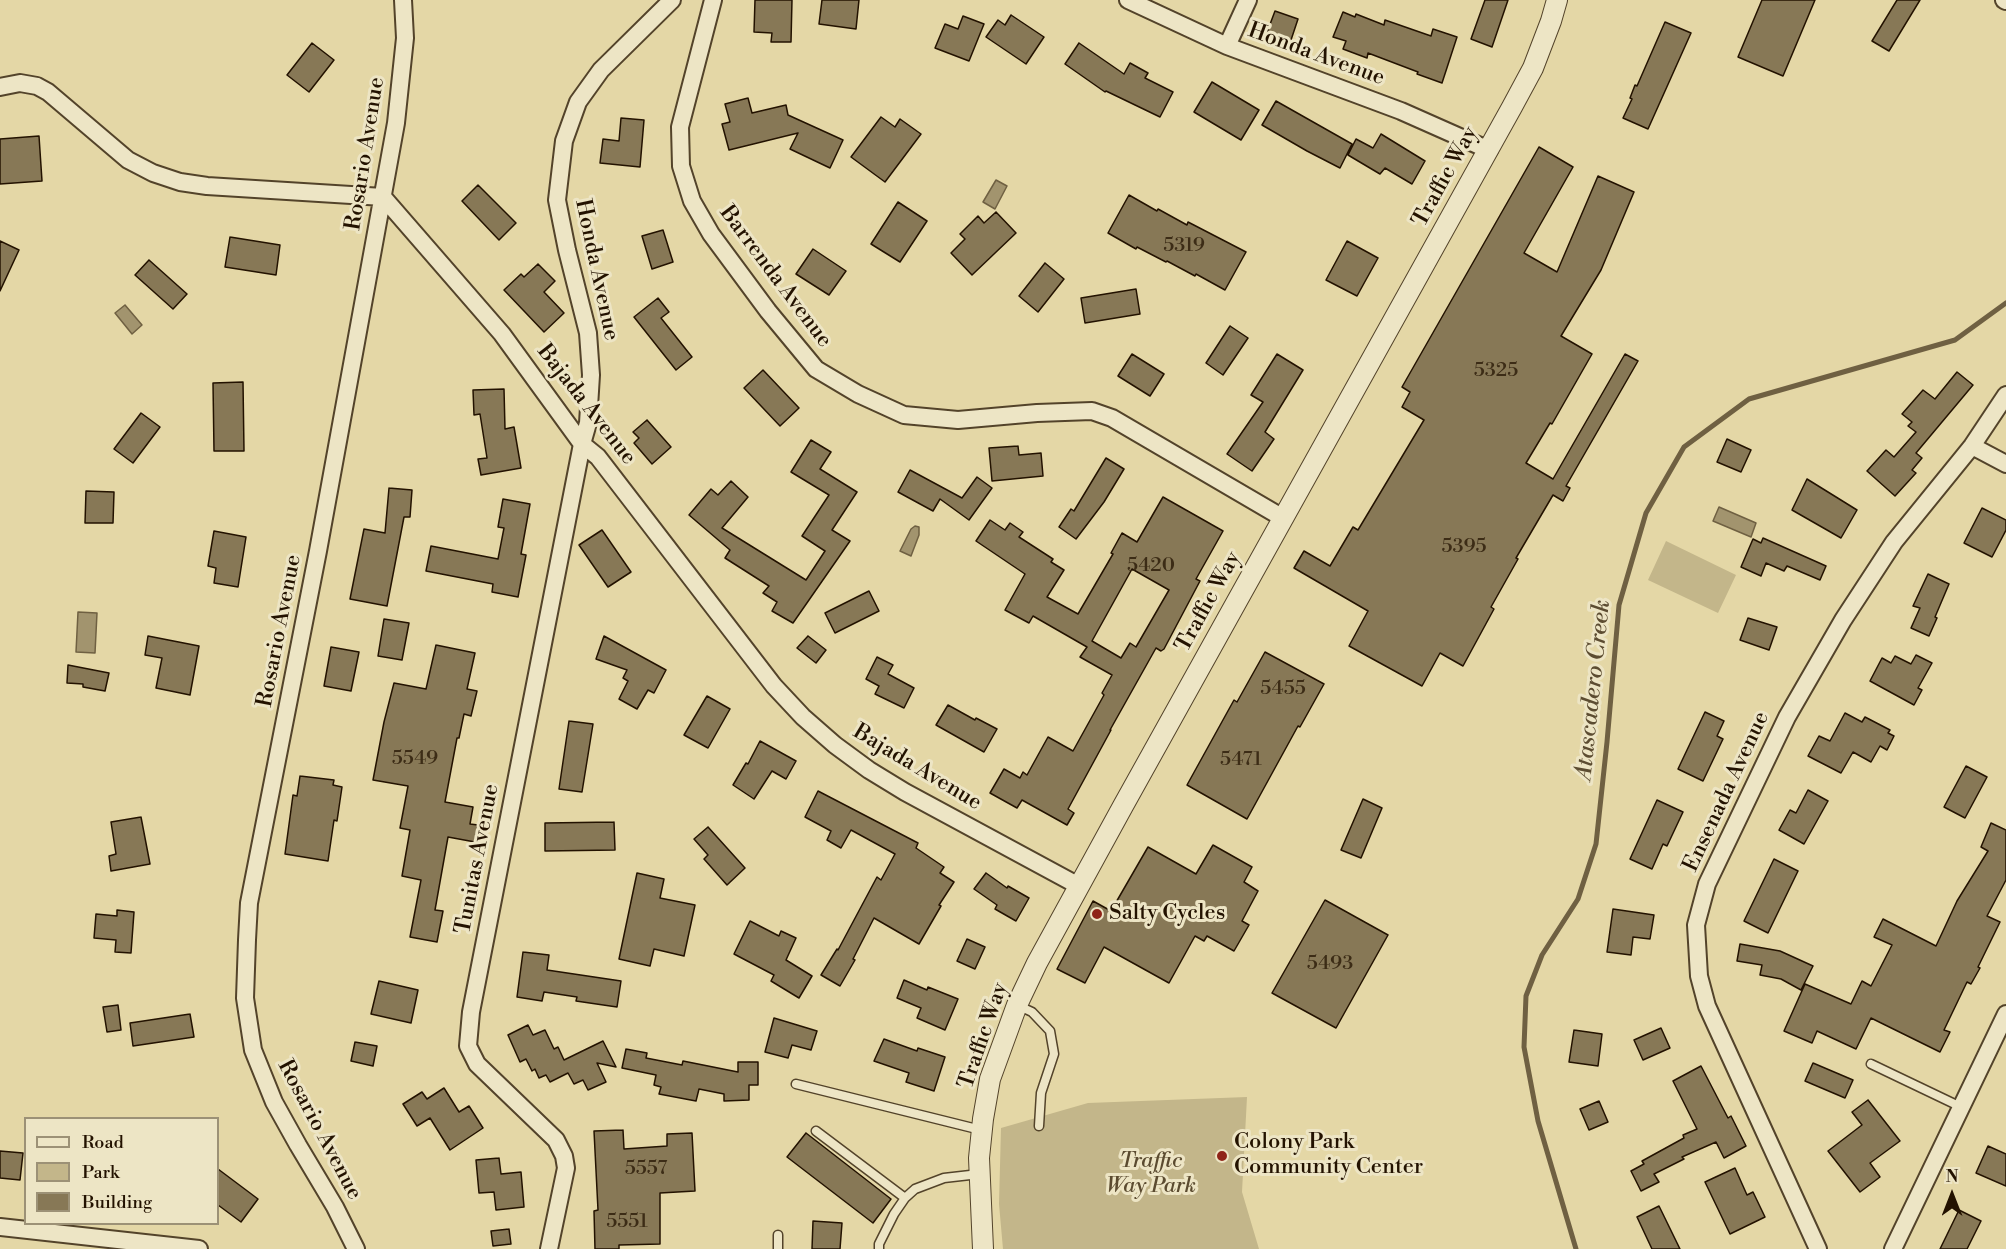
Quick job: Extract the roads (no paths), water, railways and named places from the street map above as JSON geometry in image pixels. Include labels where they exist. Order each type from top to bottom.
[{"type":"street","name":"Rosario Avenue","points":[[356,1249],[265,1082],[253,1050],[245,998],[249,903],[316,562],[396,123],[405,38],[403,0]]},
{"type":"street","name":"Honda Avenue","points":[[582,444],[588,423],[591,354],[584,312],[557,200],[564,141],[578,102],[601,70],[672,0]]},
{"type":"street","name":"Barrenda Avenue","points":[[713,0],[680,127],[681,166],[692,201],[711,234],[768,311],[816,369],[858,394],[904,414],[958,420],[1092,411],[1112,418],[1282,518]]},
{"type":"street","name":"Honda Avenue","points":[[1128,0],[1227,46],[1401,111],[1489,150]]},
{"type":"street","points":[[1227,46],[1248,0]]},
{"type":"street","name":"Traffic Way","points":[[983,1249],[979,1174],[981,1131],[990,1079],[1017,1005],[1037,963],[1282,518],[1489,150],[1533,68],[1557,0]]},
{"type":"street","points":[[0,87],[20,83],[36,86],[48,92],[128,160],[153,173],[180,182],[207,186],[383,197]]},
{"type":"street","name":"Bajada Avenue","points":[[383,197],[502,334],[582,444],[598,457],[774,686],[803,717],[860,764],[905,792],[1079,886]]},
{"type":"street","name":"Ensenada Avenue","points":[[1818,1249],[1707,1006],[1699,976],[1696,925],[1707,884],[1786,717],[1843,620],[1894,542],[1972,446],[2006,395]]},
{"type":"street","name":"Tunitas Avenue","points":[[549,1249],[566,1168],[564,1156],[556,1140],[477,1064],[468,1046],[471,1012],[582,444]]},
{"type":"street","points":[[1972,446],[2006,464]]},
{"type":"street","points":[[1893,1249],[2006,1014]]},
{"type":"street","points":[[0,1227],[199,1249]]},
{"type":"lane","points":[[1017,1005],[1032,1012],[1050,1031],[1052,1042],[1054,1054],[1041,1093],[1039,1126]]},
{"type":"lane","points":[[1871,1064],[1961,1107]]},
{"type":"lane","points":[[796,1084],[981,1131]]},
{"type":"lane","points":[[816,1131],[906,1198]]},
{"type":"lane","points":[[879,1249],[879,1244],[894,1214],[915,1189],[944,1178],[979,1174]]},
{"type":"lane","points":[[778,1235],[778,1249]]},
{"type":"waterway","name":"Atascadero Creek","points":[[1576,1249],[1538,1121],[1524,1047],[1526,996],[1542,955],[1578,899],[1596,844],[1619,605],[1646,513],[1684,447],[1749,399],[1955,340],[2006,303]]},
{"type":"place","name":"Salty Cycles","points":[[1097,914]]},
{"type":"place","name":"Colony Park Community Center","points":[[1222,1156]]},
{"type":"park label","name":"Traffic Way Park","points":[[1151,1174]]}]
